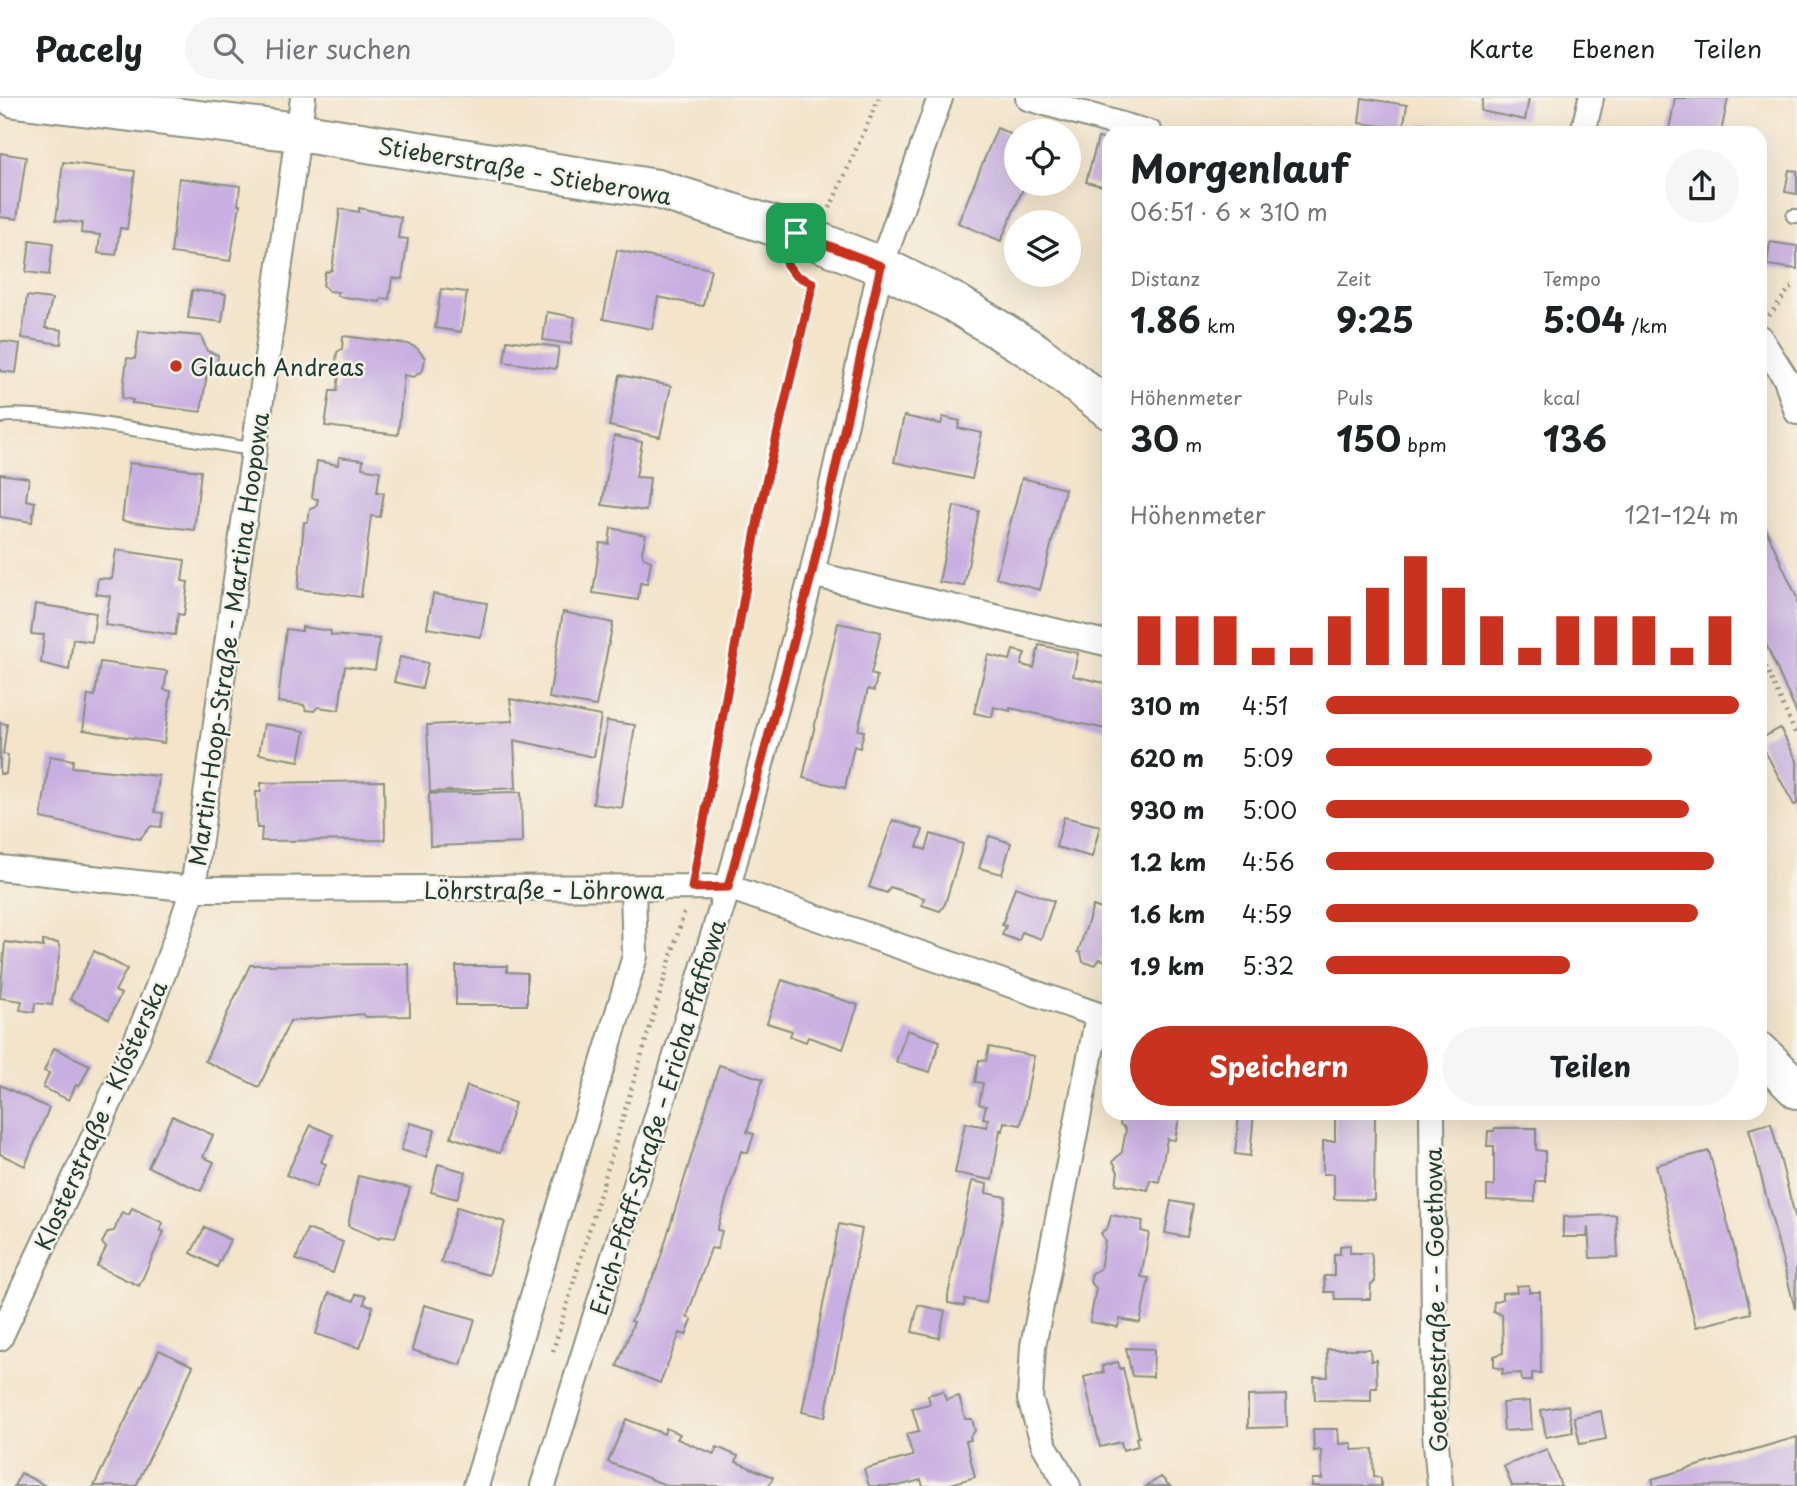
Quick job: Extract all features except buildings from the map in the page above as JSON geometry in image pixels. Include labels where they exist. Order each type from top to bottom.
[{"type":"main road","name":"Stieberstraße - Stieberowa","points":[[15,98],[300,115],[657,189],[796,233],[881,266],[955,303],[1035,352],[1102,404]]},
{"type":"main road","points":[[1767,1059],[1797,1090]]},
{"type":"street","name":"Erich-Pfaff-Straße – Ericha Pfaffowa","points":[[543,1486],[728,887],[812,573],[881,266],[940,98]]},
{"type":"street","points":[[1028,98],[1126,126]]},
{"type":"street","points":[[1585,126],[1591,98]]},
{"type":"street","name":"Martin-Hoop-Straße - Martina Hoopowa","points":[[193,889],[256,450],[300,115]]},
{"type":"street","points":[[1767,335],[1797,412]]},
{"type":"street","points":[[812,573],[1102,642]]},
{"type":"street","name":"Löhrstraße - Löhrowa","points":[[0,868],[193,889],[633,890],[728,887],[1102,1017]]},
{"type":"street","name":"Klosterstraße - Klóšterska","points":[[0,1338],[121,1074],[174,947],[193,889]]},
{"type":"street","points":[[475,1486],[635,956],[633,890]]},
{"type":"street","points":[[1068,1486],[1044,1445],[1030,1399],[1033,1346],[1102,1027]]},
{"type":"street","name":"Goethestraße - - Goethowa","points":[[1432,1120],[1435,1433],[1440,1486]]},
{"type":"lane","points":[[0,417],[8,413],[46,416],[256,450]]},
{"type":"path","points":[[552,1353],[692,888],[760,508],[813,283],[795,275],[786,263],[805,202],[831,209],[879,98]]},
{"type":"path","points":[[1767,323],[1790,288],[1797,287]]},
{"type":"path","points":[[1767,670],[1797,737]]},
{"type":"place","name":"Glauch Andreas","points":[[176,366]]},
{"type":"route","points":[[796,233],[881,266],[812,573],[728,887],[692,888],[760,508],[813,283],[795,275],[786,263],[796,233]]}]
